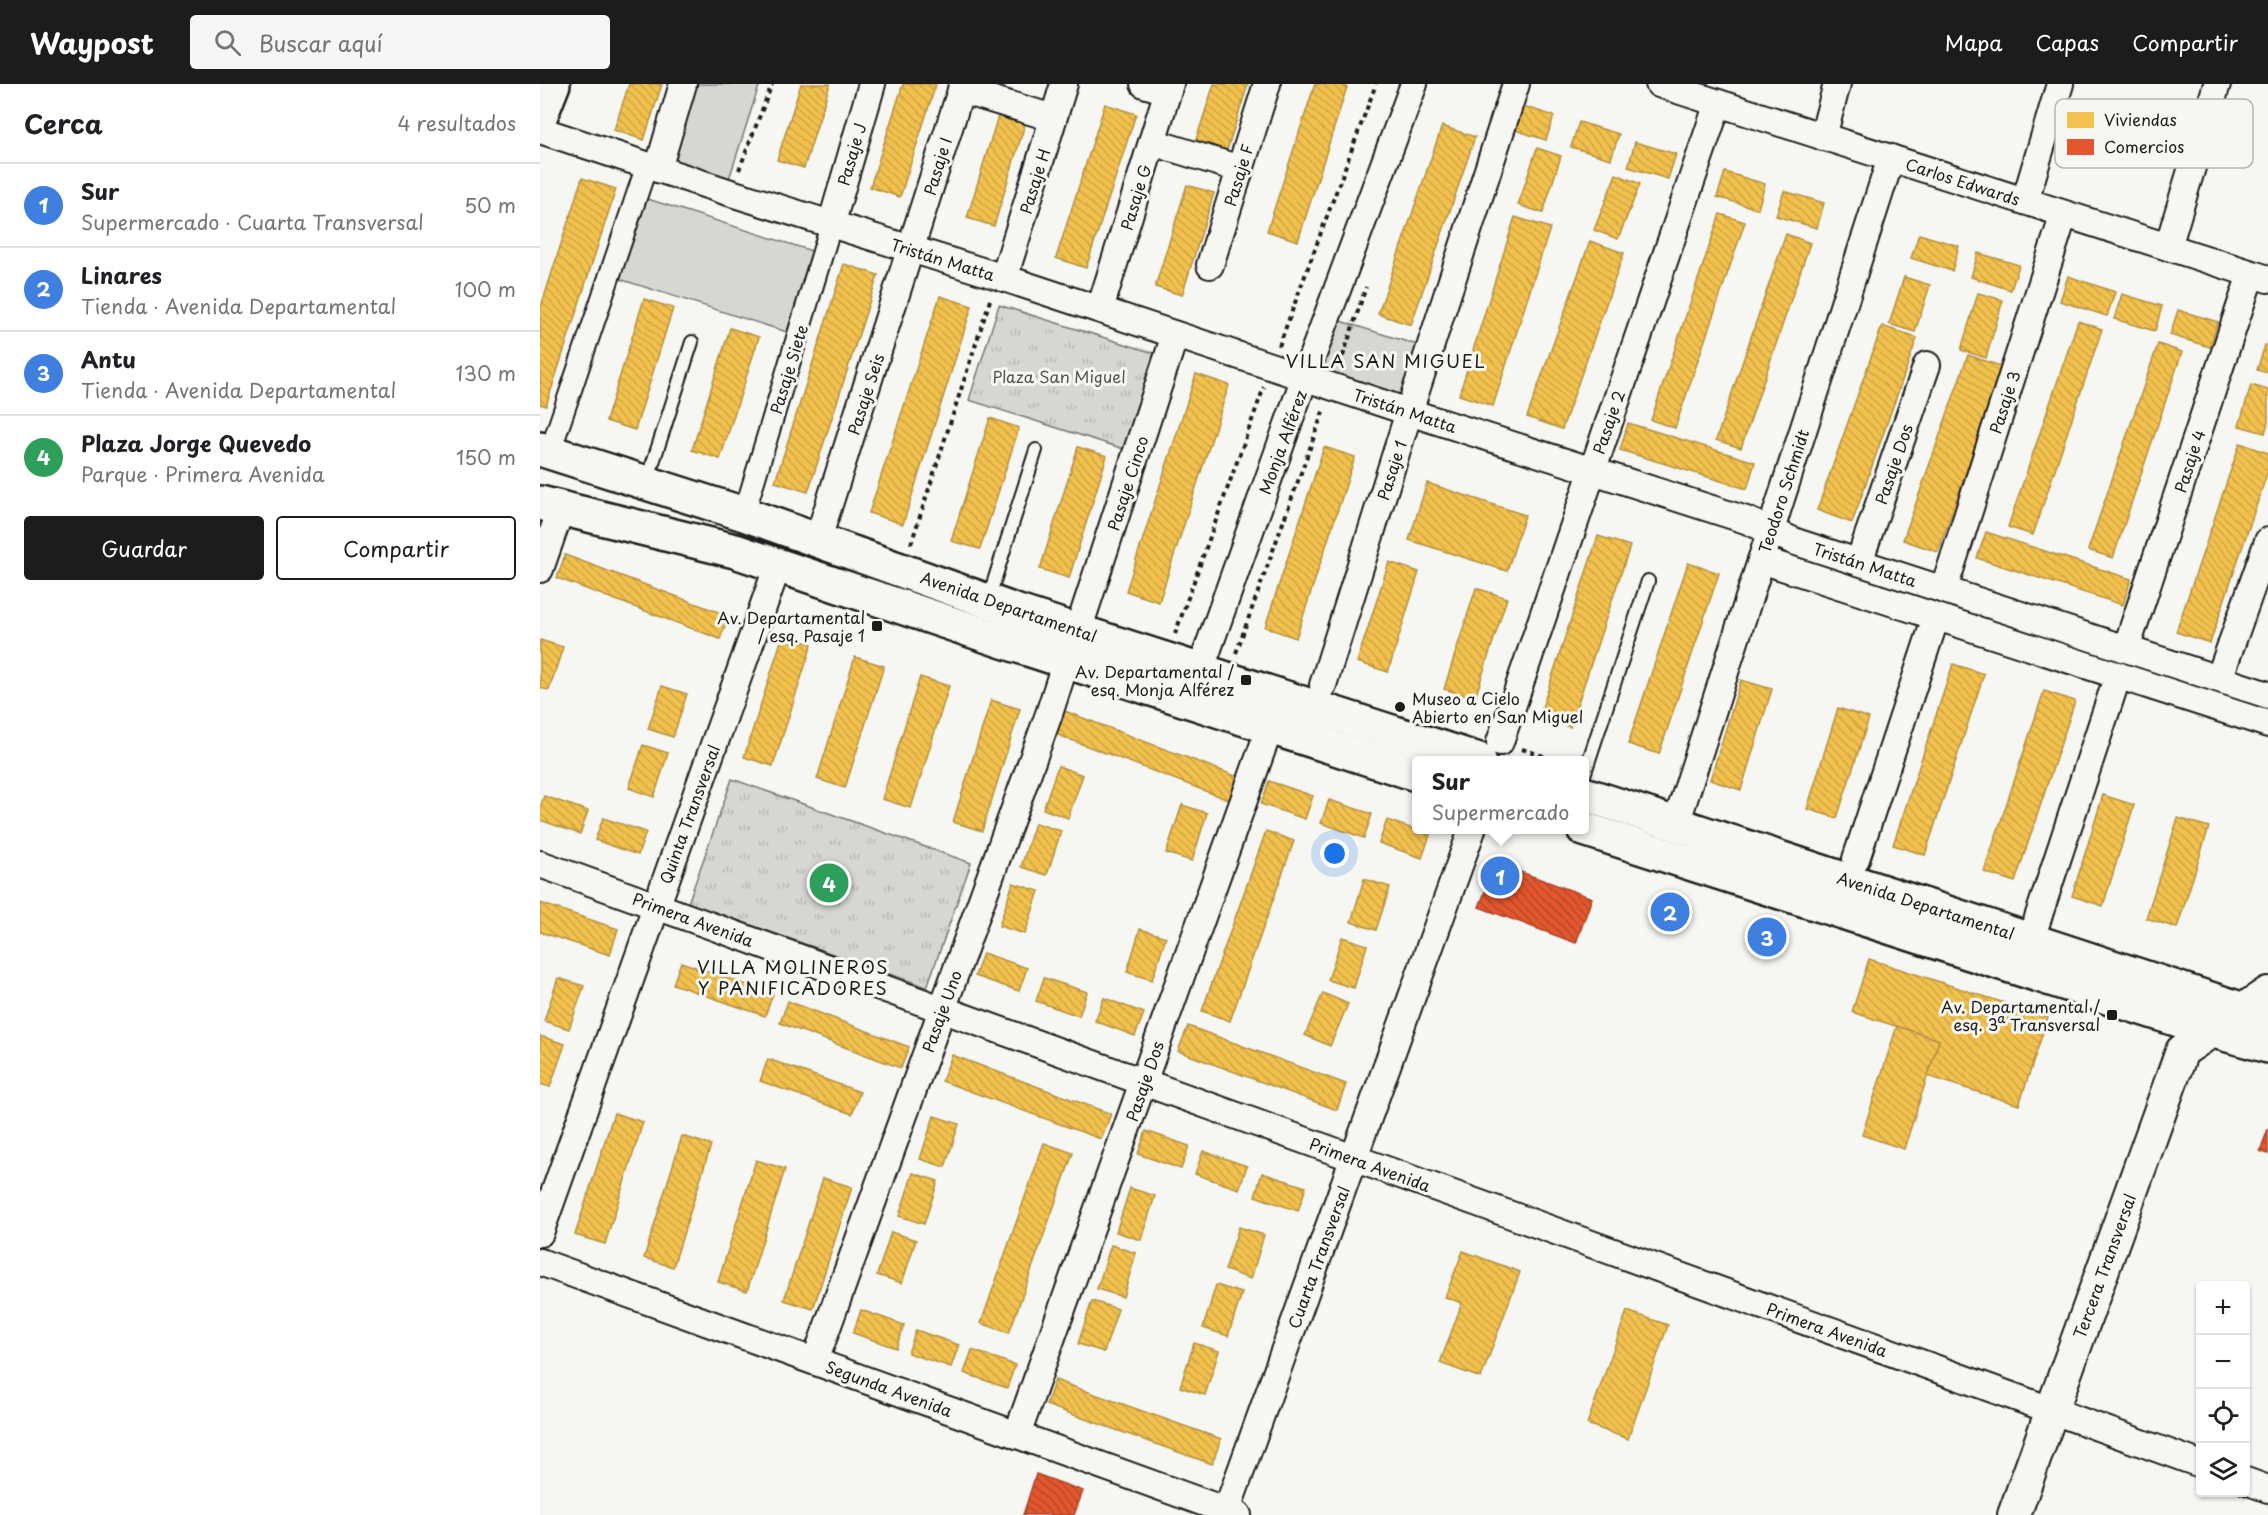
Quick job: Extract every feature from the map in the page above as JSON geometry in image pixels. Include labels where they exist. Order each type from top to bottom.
[{"type":"main road","points":[[540,117],[553,84]]},
{"type":"main road","name":"Avenida Departamental","points":[[548,441],[646,482],[818,539],[1078,631],[1195,685],[1270,727],[1412,773]]},
{"type":"main road","name":"Avenida Departamental","points":[[551,506],[692,539],[778,565],[1066,661],[1195,685],[1489,751]]},
{"type":"main road","name":"Avenida Departamental","points":[[1589,796],[2031,939],[2260,1007]]},
{"type":"main road","name":"Avenida Departamental","points":[[1589,831],[2210,1030],[2268,1046]]},
{"type":"street","points":[[548,441],[684,84]]},
{"type":"street","name":"Pasaje J","points":[[831,225],[872,84]]},
{"type":"street","name":"Pasaje H","points":[[1000,277],[1064,84]]},
{"type":"street","points":[[1144,84],[1169,88]]},
{"type":"street","name":"Pasaje F","points":[[1210,265],[1266,84]]},
{"type":"street","name":"Monja Alférez","points":[[1195,685],[1414,84]]},
{"type":"street","name":"Pasaje 1","points":[[1323,685],[1516,84]]},
{"type":"street","name":"Carlos Edwards","points":[[1659,84],[2259,276]]},
{"type":"street","points":[[1823,137],[1837,84]]},
{"type":"street","points":[[2056,99],[2060,84]]},
{"type":"street","points":[[2212,99],[2217,84]]},
{"type":"street","points":[[962,87],[1053,118]]},
{"type":"street","name":"Pasaje I","points":[[911,249],[962,87]]},
{"type":"street","name":"Pasaje G","points":[[1100,309],[1169,88]]},
{"type":"street","points":[[2025,201],[2055,101]]},
{"type":"street","name":"Pasaje 2","points":[[1489,751],[1591,470],[1718,103]]},
{"type":"street","name":"Tristán Matta","points":[[540,130],[731,194],[1100,309],[1409,412],[1746,520],[1796,542],[2268,695]]},
{"type":"street","points":[[1152,142],[1240,169]]},
{"type":"street","name":"Teodoro Schmidt","points":[[1676,824],[1891,158]]},
{"type":"street","points":[[2168,247],[2192,168]]},
{"type":"street","name":"Pasaje 3","points":[[1944,590],[2064,214]]},
{"type":"street","name":"Pasaje Siete","points":[[744,514],[831,225]]},
{"type":"street","name":"Pasaje Seis","points":[[818,539],[911,249]]},
{"type":"street","name":"Pasaje 4","points":[[2126,649],[2259,276]]},
{"type":"street","name":"Pasaje Cinco","points":[[1078,631],[1175,335]]},
{"type":"street","name":"Pasaje Dos","points":[[1859,562],[1927,365]]},
{"type":"street","points":[[540,569],[551,506]]},
{"type":"street","points":[[2219,679],[2268,541]]},
{"type":"street","name":"Tristán Matta","points":[[1761,560],[2268,724]]},
{"type":"street","name":"Quinta Transversal","points":[[540,1233],[778,565]]},
{"type":"street","points":[[1856,859],[1936,617]]},
{"type":"street","name":"Pasaje Uno","points":[[815,1361],[1049,714],[1066,661]]},
{"type":"street","points":[[2031,939],[2118,675]]},
{"type":"street","name":"Pasaje Dos","points":[[1017,1435],[1270,727]]},
{"type":"street","name":"Cuarta Transversal","points":[[1230,1514],[1354,1158],[1471,834]]},
{"type":"street","name":"Primera Avenida","points":[[540,864],[2196,1463]]},
{"type":"street","name":"Tercera Transversal","points":[[2014,1515],[2182,1051],[2210,1030],[2260,1007]]},
{"type":"street","name":"Segunda Avenida","points":[[540,1262],[1230,1514]]},
{"type":"street","points":[[2250,1482],[2268,1489]]},
{"type":"lane","points":[[646,482],[692,342]]},
{"type":"lane","points":[[988,601],[1036,450]]},
{"type":"lane","points":[[1589,760],[1648,581]]},
{"type":"path","points":[[731,194],[772,84]]},
{"type":"path","points":[[909,550],[1000,277]]},
{"type":"green space","points":[[695,84],[759,86],[728,182],[669,163]]},
{"type":"green space","points":[[635,195],[812,251],[787,332],[610,276]]},
{"type":"green space","name":"Plaza San Miguel","points":[[999,305],[1157,354],[1127,450],[969,400]]},
{"type":"green space","points":[[1334,319],[1424,347],[1408,399],[1317,371]]},
{"type":"green space","points":[[732,779],[971,863],[927,987],[688,903]]},
{"type":"building: Viviendas","points":[[629,84],[662,84],[644,140],[614,130]]},
{"type":"building: Viviendas","points":[[801,84],[830,84],[804,168],[777,160]]},
{"type":"building: Viviendas","points":[[903,84],[936,84],[900,197],[870,187]]},
{"type":"building: Viviendas","points":[[1214,84],[1248,84],[1227,150],[1196,140]]},
{"type":"building: Viviendas","points":[[1315,84],[1338,84],[1347,87],[1298,241],[1267,231]]},
{"type":"building: Viviendas","points":[[1105,104],[1136,114],[1086,268],[1056,258]]},
{"type":"building: Viviendas","points":[[1523,106],[1554,116],[1546,140],[1515,130]]},
{"type":"building: Viviendas","points":[[998,116],[1025,124],[994,226],[967,218]]},
{"type":"building: Viviendas","points":[[1579,122],[1619,134],[1611,159],[1571,147]]},
{"type":"building: Viviendas","points":[[1442,126],[1475,137],[1411,325],[1378,314]]},
{"type":"building: Viviendas","points":[[1635,142],[1676,154],[1668,179],[1628,167]]},
{"type":"building: Viviendas","points":[[1537,148],[1561,156],[1543,213],[1518,205]]},
{"type":"building: Viviendas","points":[[1725,172],[1765,184],[1758,209],[1717,197]]},
{"type":"building: Viviendas","points":[[1616,174],[1640,184],[1618,239],[1594,230]]},
{"type":"building: Viviendas","points":[[582,178],[616,189],[546,406],[540,404],[540,310]]},
{"type":"building: Viviendas","points":[[1187,185],[1214,193],[1182,295],[1155,287]]},
{"type":"building: Viviendas","points":[[1784,191],[1824,203],[1817,228],[1776,216]]},
{"type":"building: Viviendas","points":[[1720,214],[1745,222],[1675,428],[1651,420]]},
{"type":"building: Viviendas","points":[[1515,217],[1550,228],[1493,406],[1459,395]]},
{"type":"building: Viviendas","points":[[1786,234],[1810,243],[1741,448],[1716,440]]},
{"type":"building: Viviendas","points":[[1919,234],[1959,246],[1952,271],[1911,258]]},
{"type":"building: Viviendas","points":[[1590,241],[1624,253],[1562,429],[1527,417]]},
{"type":"building: Viviendas","points":[[1978,253],[2019,265],[2011,290],[1971,277]]},
{"type":"building: Viviendas","points":[[844,264],[878,275],[808,492],[775,482]]},
{"type":"building: Viviendas","points":[[2068,276],[2115,292],[2107,316],[2060,301]]},
{"type":"building: Viviendas","points":[[1904,277],[1930,285],[1915,332],[1889,324]]},
{"type":"building: Viviendas","points":[[1978,293],[2003,300],[1986,358],[1961,350]]},
{"type":"building: Viviendas","points":[[2122,294],[2162,306],[2155,331],[2114,319]]},
{"type":"building: Viviendas","points":[[940,296],[972,306],[903,524],[869,513]]},
{"type":"building: Viviendas","points":[[644,299],[673,308],[635,430],[606,421]]},
{"type":"building: Viviendas","points":[[2178,310],[2218,322],[2210,347],[2170,335]]},
{"type":"building: Viviendas","points":[[2078,321],[2102,329],[2033,535],[2008,527]]},
{"type":"building: Viviendas","points":[[1882,326],[1917,338],[1852,523],[1817,510]]},
{"type":"building: Viviendas","points":[[730,328],[759,337],[720,459],[692,450]]},
{"type":"building: Viviendas","points":[[2158,344],[2182,352],[2113,558],[2088,550]]},
{"type":"building: Viviendas","points":[[2265,345],[2268,346],[2268,373],[2257,370]]},
{"type":"building: Viviendas","points":[[1968,355],[2003,367],[1938,552],[1903,540]]},
{"type":"building: Viviendas","points":[[1196,374],[1229,385],[1159,602],[1126,591]]},
{"type":"building: Viviendas","points":[[2251,385],[2268,390],[2268,422],[2265,433],[2239,426]]},
{"type":"building: Viviendas","points":[[990,418],[1019,428],[980,549],[951,541]]},
{"type":"building: Viviendas","points":[[1628,423],[1755,462],[1747,489],[1620,450]]},
{"type":"building: Viviendas","points":[[2240,443],[2268,453],[2268,471],[2210,643],[2176,632]]},
{"type":"building: Viviendas","points":[[1078,447],[1107,456],[1069,578],[1040,569]]},
{"type":"building: Viviendas","points":[[1324,447],[1355,457],[1296,638],[1265,627]]},
{"type":"building: Viviendas","points":[[1427,483],[1525,515],[1507,571],[1409,540]]},
{"type":"building: Viviendas","points":[[1986,532],[2131,579],[2123,605],[1977,558]]},
{"type":"building: Viviendas","points":[[1598,536],[1630,546],[1570,727],[1539,717]]},
{"type":"building: Viviendas","points":[[565,555],[729,616],[720,639],[557,578]]},
{"type":"building: Viviendas","points":[[1389,562],[1419,572],[1388,672],[1357,662]]},
{"type":"building: Viviendas","points":[[1688,563],[1719,573],[1659,754],[1628,744]]},
{"type":"building: Viviendas","points":[[1476,588],[1507,598],[1475,698],[1444,689]]},
{"type":"building: Viviendas","points":[[783,635],[812,644],[773,766],[744,757]]},
{"type":"building: Viviendas","points":[[540,640],[563,647],[549,690],[540,688]]},
{"type":"building: Viviendas","points":[[855,657],[884,666],[845,788],[817,779]]},
{"type":"building: Viviendas","points":[[1953,664],[1984,674],[1925,855],[1893,845]]},
{"type":"building: Viviendas","points":[[920,677],[949,686],[911,808],[882,799]]},
{"type":"building: Viviendas","points":[[1741,680],[1772,689],[1741,790],[1710,780]]},
{"type":"building: Viviendas","points":[[662,686],[687,694],[673,737],[648,729]]},
{"type":"building: Viviendas","points":[[2044,691],[2075,701],[2015,882],[1984,872]]},
{"type":"building: Viviendas","points":[[991,700],[1020,709],[982,831],[953,822]]},
{"type":"building: Viviendas","points":[[1838,708],[1869,718],[1837,818],[1807,809]]},
{"type":"building: Viviendas","points":[[1062,710],[1238,777],[1229,800],[1053,733]]},
{"type":"building: Viviendas","points":[[643,745],[668,753],[654,797],[629,788]]},
{"type":"building: Viviendas","points":[[1058,766],[1083,775],[1068,818],[1043,809]]},
{"type":"building: Viviendas","points":[[1269,781],[1313,796],[1305,819],[1261,804]]},
{"type":"building: Viviendas","points":[[2103,795],[2134,805],[2103,906],[2072,896]]},
{"type":"building: Viviendas","points":[[544,796],[588,811],[580,834],[540,820],[540,808]]},
{"type":"building: Viviendas","points":[[1329,800],[1372,814],[1364,838],[1321,823]]},
{"type":"building: Viviendas","points":[[1182,805],[1207,813],[1192,861],[1166,853]]},
{"type":"building: Viviendas","points":[[603,818],[646,832],[638,855],[595,840]]},
{"type":"building: Viviendas","points":[[2178,818],[2209,827],[2177,928],[2146,918]]},
{"type":"building: Viviendas","points":[[1387,820],[1412,829],[1412,834],[1430,835],[1422,858],[1379,843]]},
{"type":"building: Viviendas","points":[[1035,823],[1061,831],[1047,875],[1021,867]]},
{"type":"building: Viviendas","points":[[1266,831],[1294,841],[1230,1021],[1202,1011]]},
{"type":"building: Viviendas","points":[[1364,879],[1390,887],[1376,930],[1351,922]]},
{"type":"building: Viviendas","points":[[1013,883],[1039,891],[1025,934],[999,926]]},
{"type":"building: Viviendas","points":[[540,903],[618,929],[610,955],[540,932]]},
{"type":"building: Viviendas","points":[[1140,929],[1166,937],[1152,980],[1127,972]]},
{"type":"building: Viviendas","points":[[1342,937],[1367,945],[1354,988],[1328,980]]},
{"type":"building: Viviendas","points":[[983,953],[1027,968],[1019,991],[975,976]]},
{"type":"building: Viviendas","points":[[1869,959],[2048,1017],[2019,1105],[1927,1076],[1939,1040],[1852,1012]]},
{"type":"building: Viviendas","points":[[681,962],[773,994],[765,1016],[673,984]]},
{"type":"building: Viviendas","points":[[558,978],[584,986],[569,1029],[544,1021]]},
{"type":"building: Viviendas","points":[[1044,978],[1087,992],[1079,1016],[1036,1001]]},
{"type":"building: Viviendas","points":[[1323,993],[1348,1004],[1330,1046],[1305,1035]]},
{"type":"building: Viviendas","points":[[1104,998],[1144,1013],[1135,1036],[1095,1021]]},
{"type":"building: Viviendas","points":[[788,1001],[909,1047],[901,1068],[780,1023]]},
{"type":"building: Viviendas","points":[[1188,1026],[1346,1084],[1337,1110],[1178,1051]]},
{"type":"building: Viviendas","points":[[1897,1026],[1939,1040],[1904,1149],[1862,1135]]},
{"type":"building: Viviendas","points":[[540,1036],[565,1044],[550,1087],[540,1084]]},
{"type":"building: Viviendas","points":[[952,1055],[1111,1114],[1101,1139],[942,1081]]},
{"type":"building: Viviendas","points":[[768,1059],[860,1092],[852,1114],[760,1081]]},
{"type":"building: Viviendas","points":[[614,1113],[643,1122],[605,1244],[575,1235]]},
{"type":"building: Viviendas","points":[[934,1116],[959,1124],[945,1167],[920,1159]]},
{"type":"building: Viviendas","points":[[1146,1131],[1189,1146],[1181,1169],[1138,1154]]},
{"type":"building: Viviendas","points":[[682,1136],[711,1145],[673,1267],[644,1258]]},
{"type":"building: Viviendas","points":[[1044,1143],[1073,1153],[1009,1333],[981,1323]]},
{"type":"building: Viviendas","points":[[1203,1151],[1247,1166],[1239,1189],[1195,1174]]},
{"type":"building: Viviendas","points":[[756,1160],[785,1169],[747,1291],[718,1282]]},
{"type":"building: Viviendas","points":[[913,1173],[938,1181],[924,1224],[899,1216]]},
{"type":"building: Viviendas","points":[[1262,1173],[1306,1187],[1298,1211],[1255,1196]]},
{"type":"building: Viviendas","points":[[823,1178],[852,1187],[813,1309],[784,1300]]},
{"type":"building: Viviendas","points":[[1130,1188],[1155,1196],[1141,1240],[1116,1232]]},
{"type":"building: Viviendas","points":[[1239,1227],[1264,1235],[1251,1279],[1225,1270]]},
{"type":"building: Viviendas","points":[[891,1232],[916,1240],[902,1283],[877,1275]]},
{"type":"building: Viviendas","points":[[1111,1245],[1136,1253],[1123,1297],[1097,1289]]},
{"type":"building: Viviendas","points":[[1463,1251],[1520,1272],[1481,1378],[1440,1363],[1462,1303],[1445,1297]]},
{"type":"building: Viviendas","points":[[1216,1285],[1242,1293],[1228,1336],[1203,1328]]},
{"type":"building: Viviendas","points":[[1092,1301],[1118,1309],[1104,1352],[1078,1344]]},
{"type":"building: Viviendas","points":[[861,1310],[904,1325],[896,1348],[853,1333]]},
{"type":"building: Viviendas","points":[[1627,1311],[1668,1325],[1628,1439],[1587,1424]]},
{"type":"building: Viviendas","points":[[916,1330],[959,1345],[951,1367],[908,1353]]},
{"type":"building: Viviendas","points":[[1194,1343],[1219,1351],[1205,1395],[1180,1387]]},
{"type":"building: Viviendas","points":[[972,1350],[1015,1365],[1007,1388],[964,1373]]},
{"type":"building: Viviendas","points":[[1055,1380],[1221,1439],[1212,1464],[1046,1405]]},
{"type":"building: Comercios","points":[[1496,863],[1592,898],[1576,943],[1479,907]]},
{"type":"building: Comercios","points":[[1659,899],[1687,907],[1682,925],[1654,917]]},
{"type":"building: Comercios","points":[[1754,923],[1786,932],[1781,952],[1749,942]]},
{"type":"building: Comercios","points":[[2268,1129],[2268,1154],[2260,1151]]},
{"type":"building: Comercios","points":[[1036,1474],[1083,1491],[1074,1515],[1023,1515]]},
{"type":"place","name":"Av. Departamental / esq. Pasaje 1","points":[[877,626]]},
{"type":"place","name":"Av. Departamental / esq. Monja Alférez","points":[[1246,680]]},
{"type":"place","name":"Museo a Cielo Abierto en San Miguel","points":[[1400,707]]},
{"type":"place","name":"Sur","points":[[1500,876]]},
{"type":"place","name":"Plaza Jorge Quevedo","points":[[829,883]]},
{"type":"place","name":"Linares","points":[[1670,912]]},
{"type":"place","name":"Antu","points":[[1767,937]]},
{"type":"place","name":"Av. Departamental / esq. 3ª Transversal","points":[[2112,1015]]},
{"type":"district","name":"VILLA SAN MIGUEL","points":[[1386,360]]},
{"type":"district","name":"VILLA MOLINEROS Y PANIFICADORES","points":[[793,976]]}]
